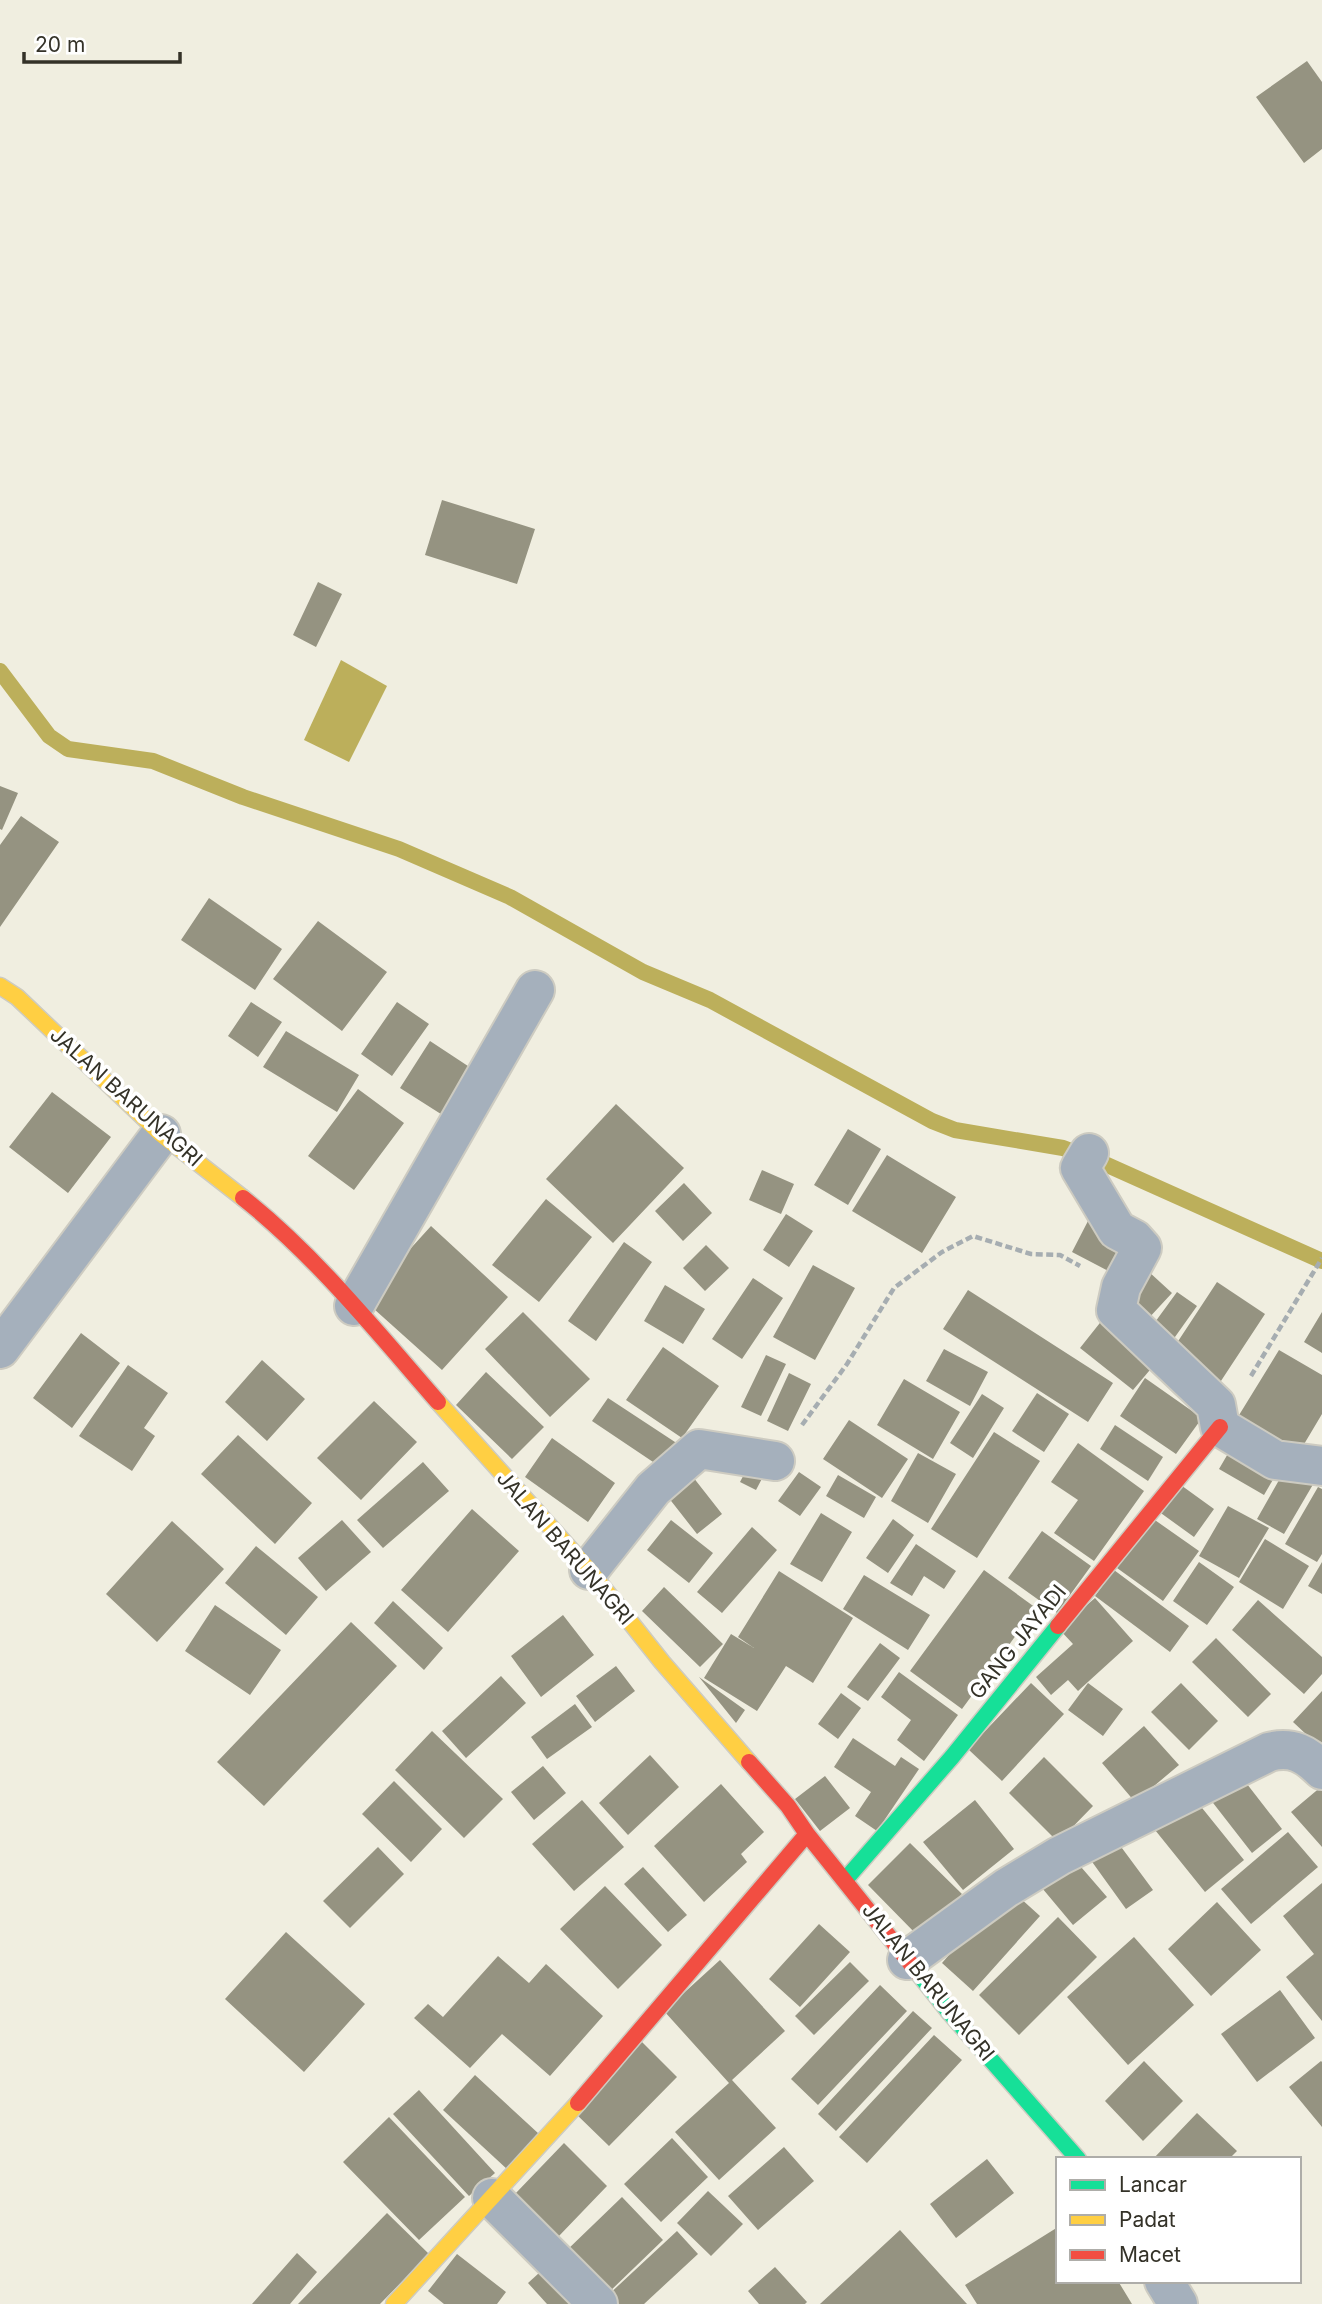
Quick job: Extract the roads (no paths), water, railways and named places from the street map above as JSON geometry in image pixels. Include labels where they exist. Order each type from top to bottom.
[{"type":"street","name":"JALAN BARUNAGRI","points":[[0,986],[17,997],[161,1133],[269,1219],[354,1306],[498,1471],[589,1570],[662,1662],[788,1806],[807,1834],[950,2013],[1076,2157]]},
{"type":"street","points":[[354,1306],[534,990]]},
{"type":"street","points":[[0,1349],[161,1133]]},
{"type":"street","points":[[1089,1153],[1080,1168],[1117,1230],[1134,1239],[1142,1248],[1121,1287],[1116,1310],[1216,1405],[1220,1427],[1275,1460],[1322,1466]]},
{"type":"street","name":"GANG JAYADI","points":[[845,1880],[952,1757],[1220,1427]]},
{"type":"street","points":[[589,1570],[653,1489],[699,1449],[775,1461]]},
{"type":"street","points":[[907,1960],[1006,1888],[1059,1856],[1269,1752],[1280,1749],[1301,1753],[1311,1758],[1322,1770]]},
{"type":"street","points":[[394,2304],[492,2199],[666,2001],[807,1834]]},
{"type":"street","points":[[492,2199],[598,2304]]},
{"type":"street","points":[[1165,2283],[1178,2304]]},
{"type":"waterway","points":[[0,671],[49,736],[68,749],[153,761],[243,797],[399,849],[510,897],[643,972],[710,1000],[932,1121],[955,1130],[1063,1148],[1105,1164],[1322,1261]]}]
